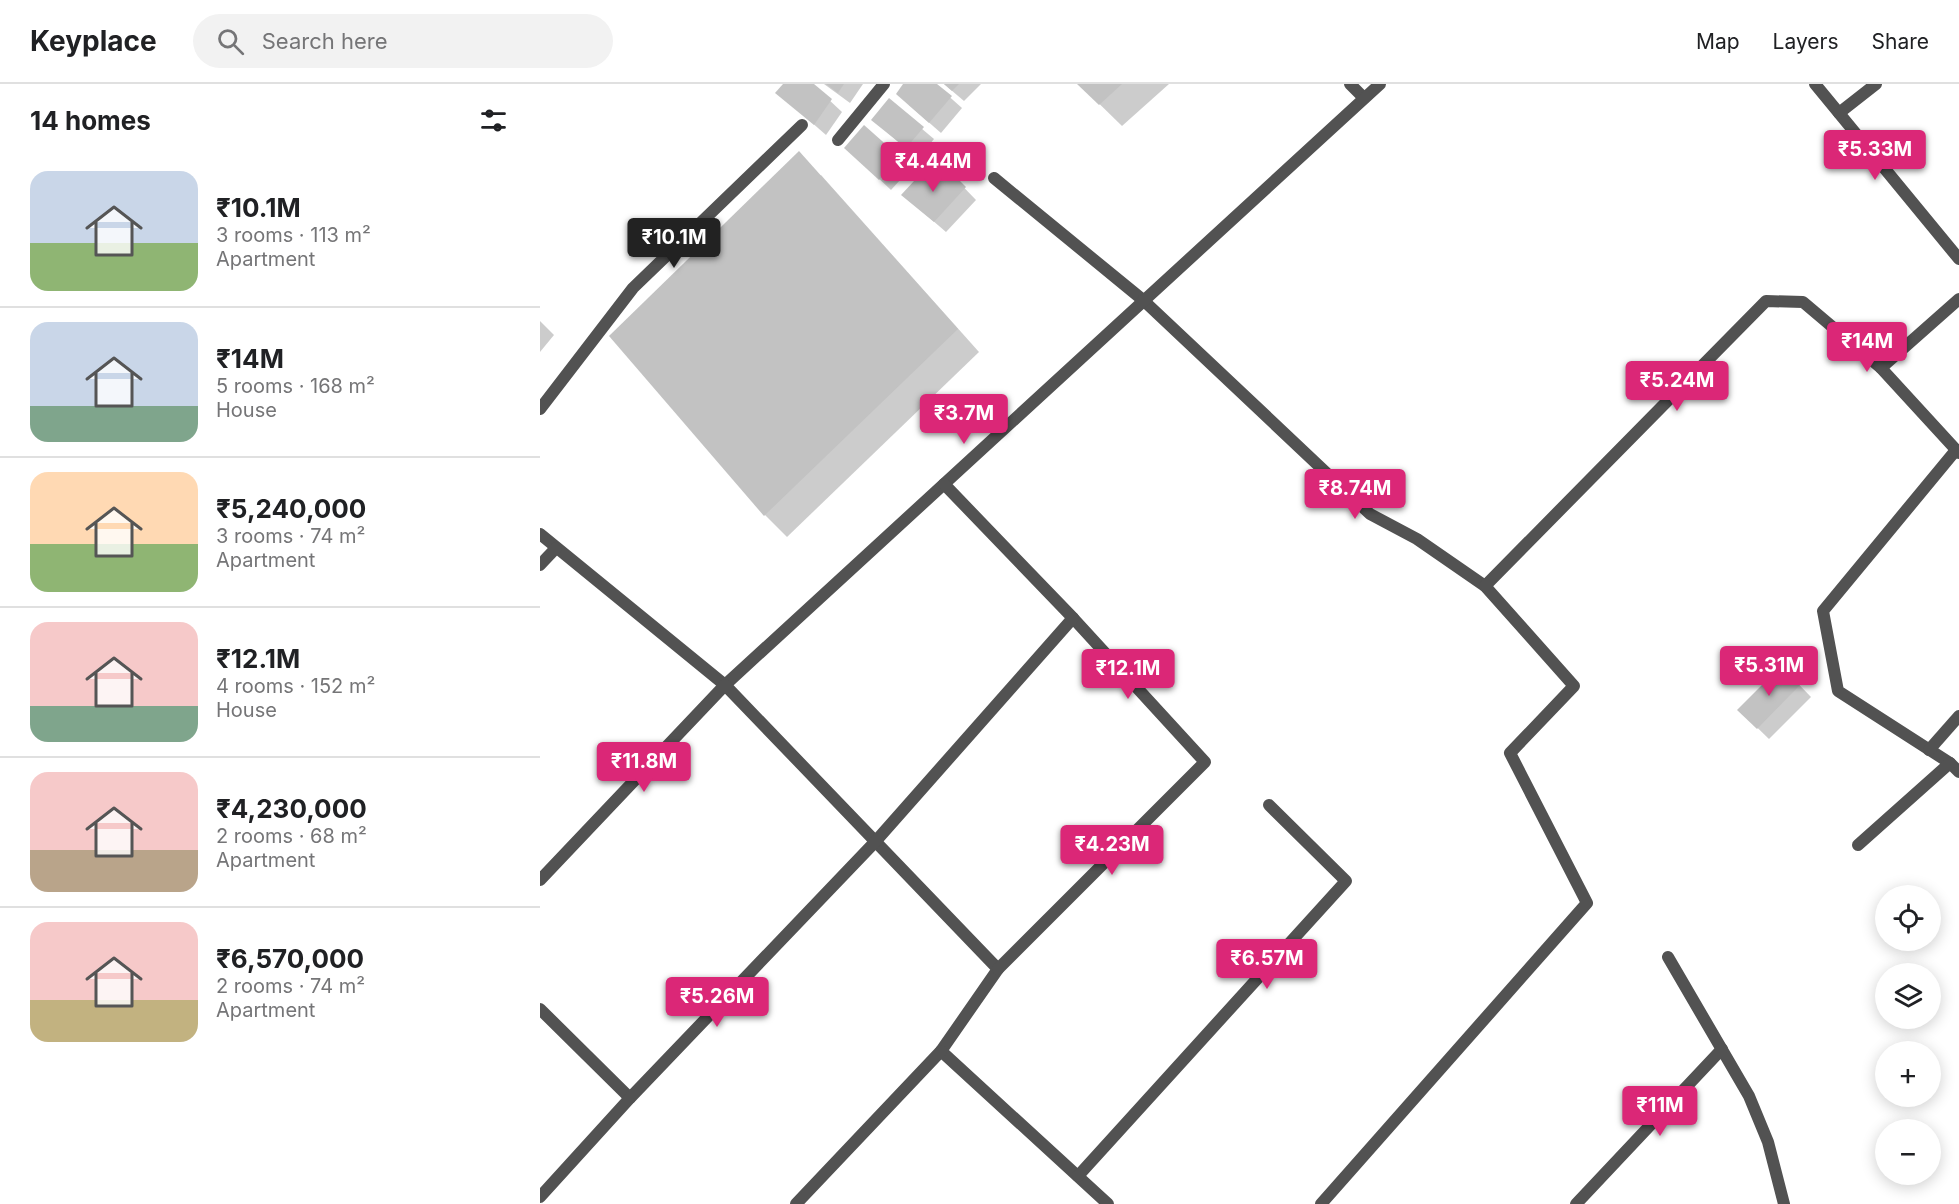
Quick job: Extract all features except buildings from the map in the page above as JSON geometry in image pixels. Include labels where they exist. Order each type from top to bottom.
[{"type":"street","points":[[838,140],[884,84]]},
{"type":"street","points":[[1350,84],[1364,98]]},
{"type":"street","points":[[540,880],[725,685],[1380,84]]},
{"type":"street","points":[[1815,84],[1959,259]]},
{"type":"street","points":[[1839,113],[1876,84]]},
{"type":"street","points":[[540,409],[633,288],[802,125]]},
{"type":"street","points":[[994,178],[1143,300],[1370,514],[1417,539],[1485,586],[1574,686],[1510,753],[1587,903],[1322,1204]]},
{"type":"street","points":[[1881,368],[1959,299]]},
{"type":"street","points":[[1485,586],[1766,301],[1803,302],[1881,368],[1958,452],[1823,611],[1838,691],[1950,763],[1959,772]]},
{"type":"street","points":[[796,1204],[941,1052],[998,969],[1205,762],[1073,618],[944,484]]},
{"type":"street","points":[[540,534],[725,685],[998,969]]},
{"type":"street","points":[[540,565],[556,548]]},
{"type":"street","points":[[540,1197],[630,1098],[875,842],[1073,618]]},
{"type":"street","points":[[1929,750],[1959,716]]},
{"type":"street","points":[[1858,845],[1950,763]]},
{"type":"street","points":[[1078,1176],[1346,881],[1269,805]]},
{"type":"street","points":[[1668,957],[1749,1096],[1768,1142],[1784,1204]]},
{"type":"street","points":[[540,1009],[630,1098]]},
{"type":"street","points":[[1576,1204],[1722,1048]]},
{"type":"street","points":[[941,1052],[1078,1176],[1104,1203]]}]
